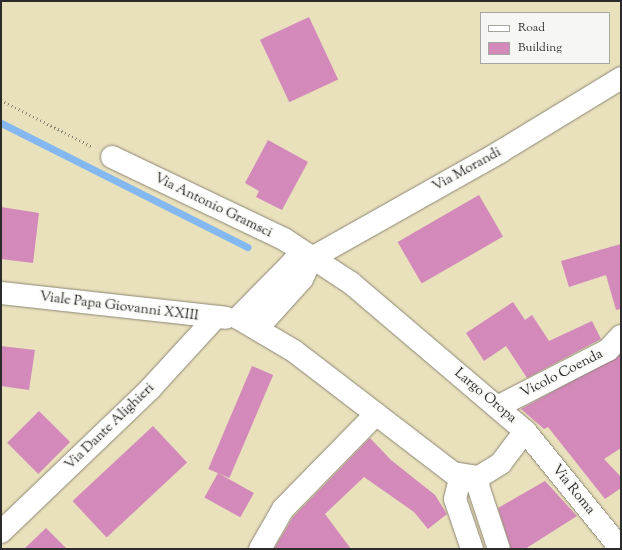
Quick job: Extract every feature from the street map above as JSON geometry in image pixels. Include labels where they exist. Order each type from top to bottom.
[{"type":"street","name":"Via Morandi","points":[[312,258],[500,152],[621,78]]},
{"type":"street","name":"Via Antonio Gramsci","points":[[112,157],[284,239],[312,258]]},
{"type":"street","points":[[312,258],[293,262],[238,318],[294,351],[453,473],[470,476],[478,486],[499,549]]},
{"type":"street","points":[[256,329],[302,279],[312,258]]},
{"type":"street","name":"Largo Oropa","points":[[312,258],[351,283],[499,406],[525,431],[501,463],[470,476]]},
{"type":"street","name":"Viale Papa Giovanni XXIII","points":[[1,293],[215,318],[238,318]]},
{"type":"street","name":"Via Dante Alighieri","points":[[1,532],[150,389],[215,318]]},
{"type":"street","name":"Vicolo Coenda","points":[[499,406],[608,350],[621,336]]},
{"type":"street","points":[[260,549],[283,509],[376,414]]},
{"type":"street","name":"Via Roma","points":[[525,431],[621,549]]},
{"type":"street","points":[[470,476],[455,499],[472,549]]},
{"type":"path","points":[[1,100],[112,157]]},
{"type":"building","points":[[309,17],[338,80],[289,102],[260,40]]},
{"type":"building","points":[[268,140],[308,162],[282,210],[256,197],[259,191],[245,183]]},
{"type":"building","points":[[479,195],[503,237],[422,284],[398,242]]},
{"type":"building","points":[[1,207],[39,213],[33,263],[1,259]]},
{"type":"building","points":[[621,244],[621,309],[616,310],[606,275],[569,287],[561,261]]},
{"type":"building","points":[[513,302],[525,320],[532,315],[549,341],[592,321],[601,339],[527,378],[506,346],[484,361],[466,333]]},
{"type":"building","points":[[1,346],[35,350],[29,390],[1,386]]},
{"type":"building","points":[[621,354],[621,448],[604,459],[621,477],[621,488],[605,499],[548,427],[544,429],[521,409]]},
{"type":"building","points":[[252,366],[273,375],[229,478],[208,469]]},
{"type":"building","points":[[39,411],[70,442],[38,474],[7,443]]},
{"type":"building","points":[[153,426],[187,463],[107,538],[73,501]]},
{"type":"building","points":[[370,438],[391,460],[435,495],[447,514],[428,529],[414,512],[364,477],[325,514],[351,549],[274,549],[293,517]]},
{"type":"building","points":[[218,473],[254,493],[240,517],[204,497]]},
{"type":"building","points":[[545,481],[577,516],[525,549],[511,549],[498,508]]},
{"type":"building","points":[[46,528],[67,549],[24,549]]},
{"type":"waterway","points":[[1,123],[248,247]]}]
